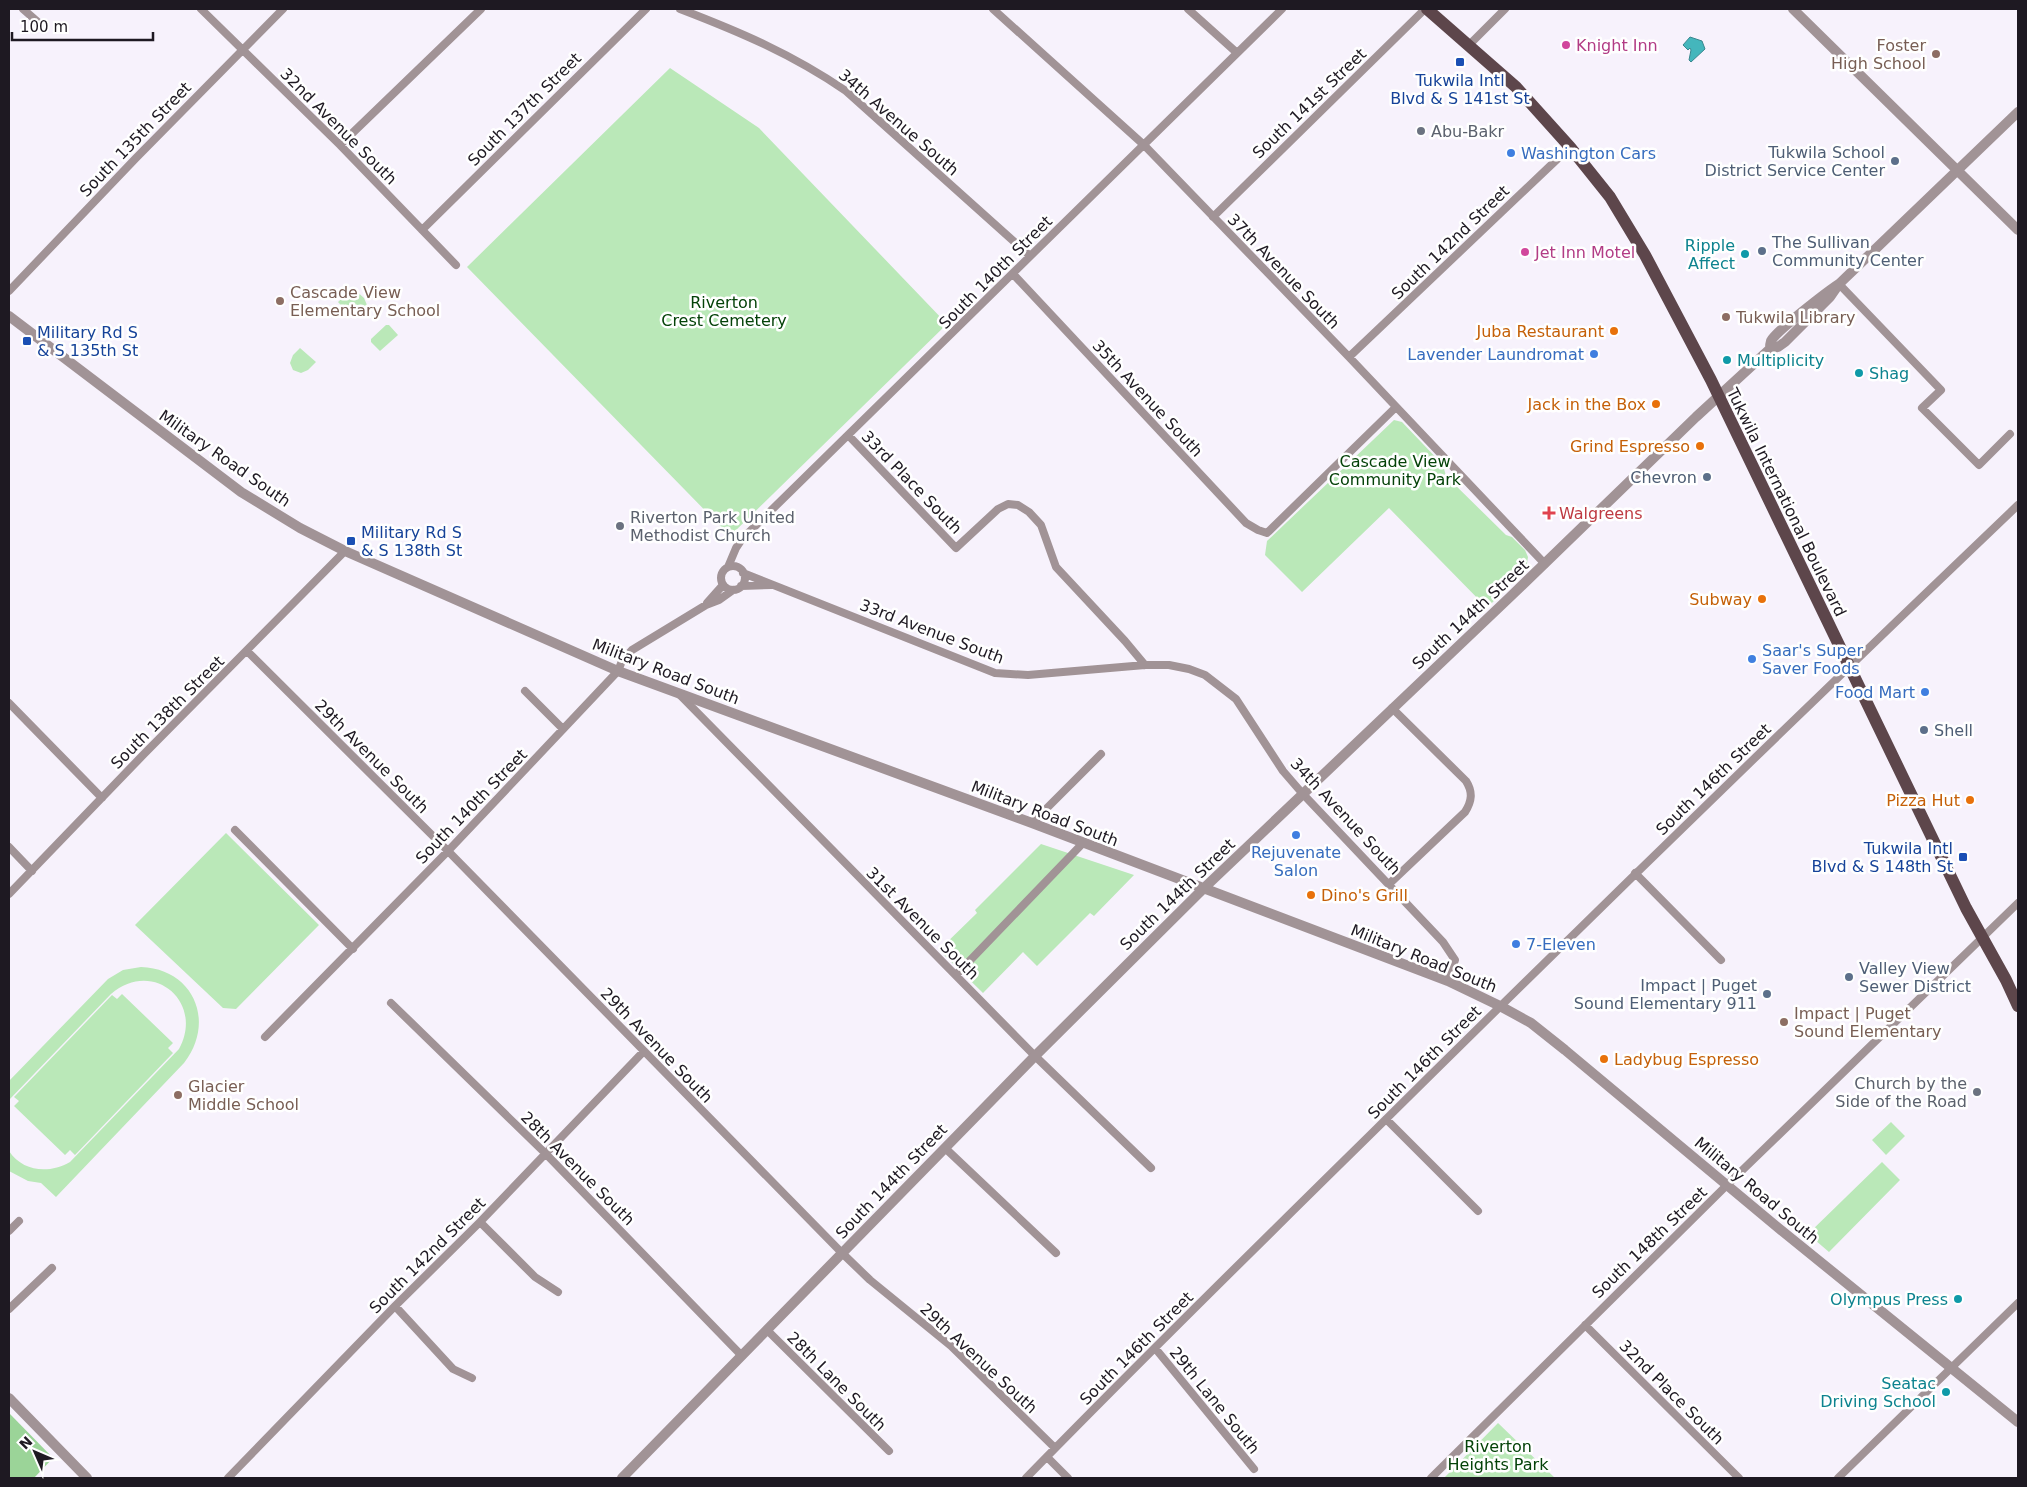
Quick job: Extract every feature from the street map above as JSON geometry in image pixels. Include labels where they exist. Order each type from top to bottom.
[{"type":"main road","name":"Tukwila International Boulevard","points":[[1426,9],[1516,87],[1570,147],[1610,197],[1646,255],[1719,396],[1966,908],[2018,1006]]},
{"type":"street","points":[[23,9],[39,23]]},
{"type":"street","name":"32nd Avenue South","points":[[201,9],[340,145],[456,265]]},
{"type":"street","name":"South 135th Street","points":[[9,291],[242,49],[283,9]]},
{"type":"street","points":[[340,145],[481,9]]},
{"type":"street","name":"South 137th Street","points":[[422,230],[646,9]]},
{"type":"street","name":"34th Avenue South","points":[[680,9],[770,45],[840,86],[1030,256]]},
{"type":"street","name":"37th Avenue South","points":[[993,9],[1144,145],[1349,357],[1545,564]]},
{"type":"street","points":[[1188,9],[1236,52]]},
{"type":"street","name":"South 140th Street","points":[[728,567],[742,539],[849,436],[1236,52],[1282,9]]},
{"type":"street","name":"South 141st Street","points":[[1213,217],[1426,9]]},
{"type":"street","points":[[1469,45],[1505,9]]},
{"type":"street","points":[[1793,9],[2018,230]]},
{"type":"street","name":"South 144th Street","points":[[622,1478],[1035,1056],[1202,889],[1545,564],[1719,396],[1770,349],[1778,347],[1785,342],[1830,297],[1839,284],[2018,112]]},
{"type":"street","name":"South 142nd Street","points":[[1349,357],[1570,147]]},
{"type":"street","name":"35th Avenue South","points":[[1013,274],[1246,523],[1258,530],[1267,533],[1396,407]]},
{"type":"street","points":[[1839,284],[1941,390],[1922,408],[1979,464],[2010,434]]},
{"type":"street","name":"Military Road South","points":[[9,316],[241,492],[300,528],[345,551],[618,671],[1032,823],[1448,981],[1500,1006],[1531,1024],[1565,1050],[1728,1184],[1780,1230],[2018,1422]]},
{"type":"street","name":"33rd Place South","points":[[849,436],[956,548],[998,509],[1008,504],[1018,504],[1029,512],[1041,526],[1056,567],[1145,665]]},
{"type":"street","name":"South 146th Street","points":[[1026,1478],[1635,873],[2018,504]]},
{"type":"street","name":"South 138th Street","points":[[9,894],[345,551]]},
{"type":"street","points":[[733,558],[737,567],[744,573],[744,580],[741,586],[733,590],[727,589],[722,585],[721,576],[728,567],[737,567]]},
{"type":"street","name":"33rd Avenue South","points":[[744,573],[995,673],[1028,675],[1145,665]]},
{"type":"street","name":"South 140th Street","points":[[706,605],[720,590],[722,585]]},
{"type":"street","name":"33rd Avenue South","points":[[741,586],[776,585]]},
{"type":"street","name":"South 140th Street","points":[[265,1038],[448,851],[618,671],[622,661],[632,650],[733,590]]},
{"type":"street","name":"29th Avenue South","points":[[248,651],[448,851],[842,1253],[870,1280],[951,1346],[1055,1448]]},
{"type":"street","name":"34th Avenue South","points":[[1145,665],[1169,665],[1189,669],[1205,675],[1236,699],[1283,770],[1302,793],[1452,953],[1455,960],[1448,981]]},
{"type":"street","points":[[525,690],[563,729]]},
{"type":"street","name":"31st Avenue South","points":[[679,694],[1035,1056],[1151,1168]]},
{"type":"street","points":[[9,703],[102,798]]},
{"type":"street","points":[[1389,884],[1465,812],[1472,798],[1466,780],[1392,708]]},
{"type":"street","points":[[1032,823],[1101,754]]},
{"type":"street","points":[[235,830],[353,949]]},
{"type":"street","points":[[956,975],[1083,843]]},
{"type":"street","points":[[9,847],[32,871]]},
{"type":"street","points":[[1635,873],[1721,960]]},
{"type":"street","name":"South 148th Street","points":[[1431,1478],[1728,1184],[2018,903]]},
{"type":"street","name":"28th Avenue South","points":[[391,1003],[546,1153],[742,1356]]},
{"type":"street","name":"South 142nd Street","points":[[228,1478],[395,1306],[480,1222],[644,1051]]},
{"type":"street","points":[[1386,1119],[1478,1211]]},
{"type":"street","points":[[945,1148],[1056,1253]]},
{"type":"street","points":[[9,1231],[19,1221]]},
{"type":"street","points":[[480,1222],[535,1277],[558,1292]]},
{"type":"street","points":[[9,1309],[52,1268]]},
{"type":"street","points":[[1838,1478],[2018,1303]]},
{"type":"street","points":[[395,1306],[453,1369],[472,1378]]},
{"type":"street","name":"32nd Place South","points":[[1585,1325],[1739,1478]]},
{"type":"street","name":"28th Lane South","points":[[766,1330],[889,1452]]},
{"type":"street","name":"29th Lane South","points":[[1155,1348],[1254,1469]]},
{"type":"street","points":[[9,1398],[87,1478]]},
{"type":"street","points":[[1047,1457],[1068,1478]]},
{"type":"green space","name":"Riverton Crest Cemetery","points":[[670,68],[759,128],[947,324],[730,536],[467,267]]},
{"type":"green space","points":[[353,288],[364,298],[367,305],[364,313],[356,316],[348,313],[338,302]]},
{"type":"green space","points":[[386,325],[389,325],[398,335],[380,351],[371,342],[371,339]]},
{"type":"green space","points":[[300,348],[316,362],[308,370],[301,373],[293,370],[290,363],[293,355]]},
{"type":"green space","name":"Cascade View Community Park","points":[[1394,420],[1402,422],[1443,465],[1446,476],[1506,535],[1512,537],[1525,550],[1528,557],[1525,569],[1487,608],[1389,508],[1302,592],[1265,555],[1267,541]]},
{"type":"green space","points":[[226,833],[319,925],[236,1009],[223,1008],[135,925]]},
{"type":"green space","points":[[1041,844],[1134,875],[1094,916],[1090,913],[1037,966],[1023,952],[983,993],[939,950],[977,913],[975,910]]},
{"type":"green space","points":[[141,967],[159,970],[175,977],[186,987],[194,1000],[198,1015],[198,1031],[194,1047],[184,1063],[56,1197],[41,1183],[28,1181],[9,1171],[9,1151],[21,1163],[37,1169],[54,1168],[70,1162],[179,1049],[185,1031],[185,1015],[180,1001],[170,990],[157,983],[143,981],[127,984],[111,994],[9,1100],[9,1081],[108,979],[123,970]]},
{"type":"green space","points":[[122,994],[173,1043],[168,1048],[173,1053],[75,1155],[70,1150],[65,1155],[14,1106],[19,1101],[14,1097],[112,995],[117,999]]},
{"type":"green space","points":[[1891,1122],[1905,1136],[1886,1155],[1872,1140]]},
{"type":"green space","points":[[1882,1162],[1900,1180],[1829,1252],[1808,1234]]},
{"type":"green space","points":[[9,1413],[53,1458],[34,1478],[9,1478]]},
{"type":"green space","name":"Riverton Heights Park","points":[[1498,1423],[1555,1478],[1444,1478]]},
{"type":"water","points":[[1690,37],[1702,41],[1705,49],[1691,62],[1689,60],[1691,50],[1690,48],[1688,50],[1683,45]]},
{"type":"place","name":"Knight Inn","points":[[1566,45]]},
{"type":"place","name":"Foster High School","points":[[1936,54]]},
{"type":"place","name":"Tukwila Intl Blvd & S 141st St","points":[[1460,62]]},
{"type":"place","name":"Abu-Bakr","points":[[1421,131]]},
{"type":"place","name":"Washington Cars","points":[[1511,153]]},
{"type":"place","name":"Tukwila School District Service Center","points":[[1895,161]]},
{"type":"place","name":"The Sullivan Community Center","points":[[1762,251]]},
{"type":"place","name":"Jet Inn Motel","points":[[1525,252]]},
{"type":"place","name":"Ripple Affect","points":[[1745,254]]},
{"type":"place","name":"Cascade View Elementary School","points":[[280,301]]},
{"type":"place","name":"Tukwila Library","points":[[1726,317]]},
{"type":"place","name":"Juba Restaurant","points":[[1614,331]]},
{"type":"place","name":"Military Rd S & S 135th St","points":[[27,341]]},
{"type":"place","name":"Lavender Laundromat","points":[[1594,354]]},
{"type":"place","name":"Multiplicity","points":[[1727,360]]},
{"type":"place","name":"Shag","points":[[1859,373]]},
{"type":"place","name":"Jack in the Box","points":[[1656,404]]},
{"type":"place","name":"Grind Espresso","points":[[1700,446]]},
{"type":"place","name":"Chevron","points":[[1707,477]]},
{"type":"place","name":"Walgreens","points":[[1549,513]]},
{"type":"place","name":"Riverton Park United Methodist Church","points":[[620,526]]},
{"type":"place","name":"Military Rd S & S 138th St","points":[[351,541]]},
{"type":"place","name":"Subway","points":[[1762,599]]},
{"type":"place","name":"Saar's Super Saver Foods","points":[[1752,659]]},
{"type":"place","name":"Food Mart","points":[[1925,692]]},
{"type":"place","name":"Shell","points":[[1924,730]]},
{"type":"place","name":"Pizza Hut","points":[[1970,800]]},
{"type":"place","name":"Rejuvenate Salon","points":[[1296,835]]},
{"type":"place","name":"Tukwila Intl Blvd & S 148th St","points":[[1963,857]]},
{"type":"place","name":"Dino's Grill","points":[[1311,895]]},
{"type":"place","name":"7-Eleven","points":[[1516,944]]},
{"type":"place","name":"Valley View Sewer District","points":[[1849,977]]},
{"type":"place","name":"Impact | Puget Sound Elementary 911","points":[[1767,994]]},
{"type":"place","name":"Impact | Puget Sound Elementary","points":[[1784,1022]]},
{"type":"place","name":"Ladybug Espresso","points":[[1604,1059]]},
{"type":"place","name":"Church by the Side of the Road","points":[[1977,1092]]},
{"type":"place","name":"Glacier Middle School","points":[[178,1095]]},
{"type":"place","name":"Olympus Press","points":[[1958,1299]]},
{"type":"place","name":"Seatac Driving School","points":[[1946,1392]]}]
